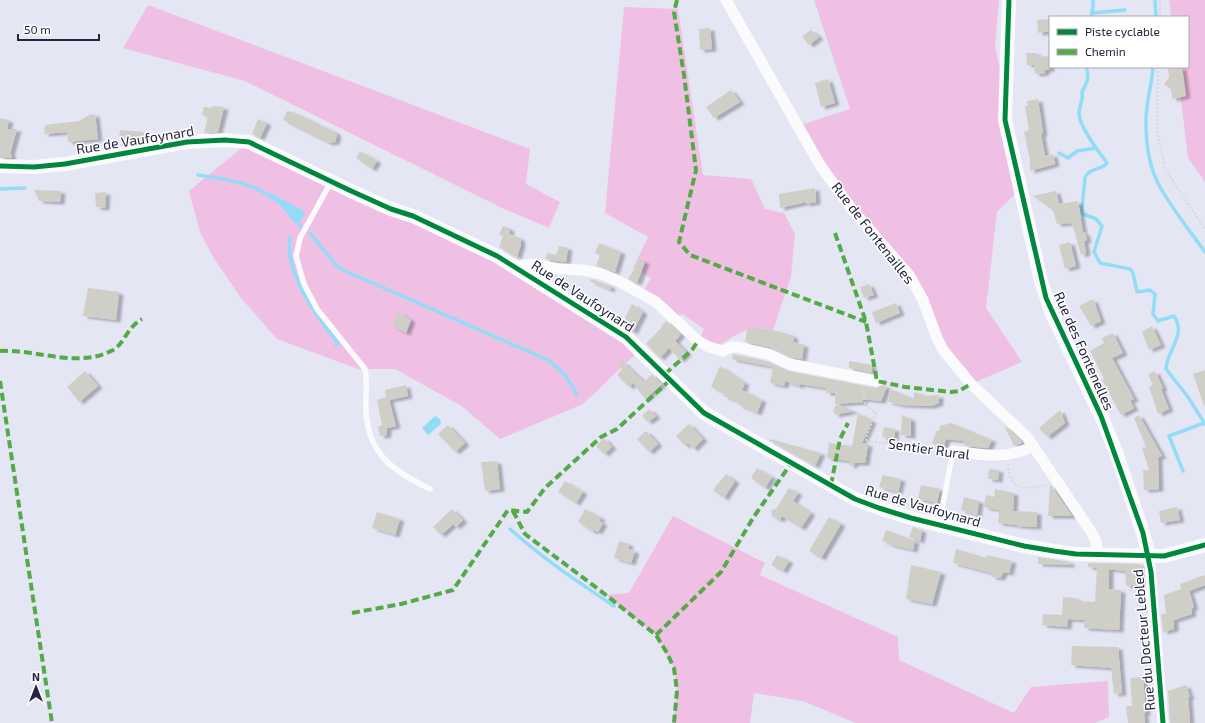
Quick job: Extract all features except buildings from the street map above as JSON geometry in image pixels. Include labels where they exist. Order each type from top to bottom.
[{"type":"street","name":"Rue de Fontenailles","points":[[726,0],[820,165],[851,208],[909,275],[916,287],[943,350],[971,384],[1014,423],[1033,446],[1092,533],[1096,542],[1098,554]]},
{"type":"street","name":"Rue des Fontenelles","points":[[1009,0],[1005,120],[1041,281],[1052,314],[1101,416],[1116,452],[1143,533],[1149,556]]},
{"type":"street","name":"Rue de Vaufoynard","points":[[0,166],[34,167],[65,164],[165,146],[225,140],[249,142],[391,209],[413,216],[497,256],[626,336],[695,406],[728,428],[855,498],[879,508],[939,525],[1024,546],[1076,554],[1149,556]]},
{"type":"street","points":[[516,268],[530,263],[558,270],[583,270],[602,274],[622,282],[656,302],[698,341],[709,347],[723,351],[731,347],[737,347],[768,354],[789,364],[877,381]]},
{"type":"street","name":"Sentier Rural","points":[[952,451],[982,456],[1006,455],[1033,446]]},
{"type":"street","points":[[1149,556],[1164,556],[1205,545]]},
{"type":"street","name":"Rue du Docteur Lebled","points":[[1149,556],[1163,723]]},
{"type":"lane","points":[[331,181],[300,238],[296,256],[298,267],[317,309],[365,369],[367,380],[367,422],[372,443],[376,450],[389,465],[430,489]]},
{"type":"lane","points":[[939,525],[952,451]]},
{"type":"path","points":[[1160,0],[1160,16]]},
{"type":"path","points":[[1158,68],[1157,130],[1165,169],[1205,229]]},
{"type":"path","points":[[1006,455],[1010,478],[1017,486],[1036,487],[1058,481]]},
{"type":"shaded area","points":[[814,0],[999,0],[995,46],[1024,185],[997,212],[986,308],[1022,362],[971,384],[937,338],[923,300],[874,237],[797,126],[850,109]]},
{"type":"shaded area","points":[[1169,0],[1205,0],[1205,182],[1188,158],[1177,68],[1189,68],[1189,16],[1171,16]]},
{"type":"shaded area","points":[[148,5],[530,149],[526,184],[560,202],[549,228],[502,208],[245,81],[123,48]]},
{"type":"shaded area","points":[[624,7],[678,9],[703,175],[751,179],[765,209],[784,213],[795,234],[791,277],[773,330],[757,328],[750,329],[738,333],[719,346],[700,338],[704,329],[682,314],[675,318],[642,293],[651,278],[633,268],[648,237],[605,213]]},
{"type":"shaded area","points":[[249,142],[435,227],[641,349],[583,404],[500,439],[463,407],[395,369],[358,369],[277,339],[241,298],[213,257],[200,232],[189,191]]},
{"type":"shaded area","points":[[673,516],[765,563],[760,575],[898,637],[899,660],[1014,713],[1031,687],[1108,681],[1109,717],[1095,723],[855,723],[803,701],[754,693],[750,723],[673,723],[677,691],[674,668],[656,635],[606,595],[629,593]]},
{"type":"water","points":[[270,193],[304,211],[305,214],[298,223],[295,223],[280,205],[268,197]]},
{"type":"water","points":[[435,416],[440,419],[441,424],[428,435],[422,428]]},
{"type":"waterway","points":[[1091,16],[1093,0]]},
{"type":"waterway","points":[[1155,0],[1156,16]]},
{"type":"waterway","points":[[1092,13],[1125,10]]},
{"type":"waterway","points":[[1086,68],[1088,77],[1087,83],[1082,92],[1079,110],[1080,119],[1090,139],[1107,163],[1102,167],[1089,172],[1085,178],[1082,209],[1083,214],[1096,219],[1102,226],[1094,252],[1100,263],[1130,269],[1133,273],[1137,292],[1150,290],[1155,294],[1153,314],[1158,321],[1174,316],[1178,330],[1166,369],[1188,397],[1205,424]]},
{"type":"waterway","points":[[1153,68],[1146,117],[1146,132],[1151,165],[1165,196],[1205,252]]},
{"type":"waterway","points":[[1059,153],[1068,158],[1077,151],[1096,148]]},
{"type":"waterway","points":[[198,175],[246,185],[271,197]]},
{"type":"waterway","points":[[0,189],[25,188]]},
{"type":"waterway","points":[[297,219],[301,227]]},
{"type":"waterway","points":[[310,233],[335,264],[343,270],[548,360],[565,375],[577,395]]},
{"type":"waterway","points":[[290,238],[289,251],[297,280],[312,308],[338,343],[336,345]]},
{"type":"waterway","points":[[1183,471],[1169,436],[1204,423]]},
{"type":"waterway","points":[[510,529],[547,560],[614,606]]},
{"type":"marked path","points":[[677,0],[674,12],[684,75],[696,170],[679,242],[690,255],[866,322]]},
{"type":"marked path","points":[[835,233],[866,322],[877,381],[905,387],[951,392],[959,391],[971,384]]},
{"type":"marked path","points":[[0,351],[14,351],[72,358],[86,358],[100,355],[117,347],[133,326],[142,319]]},
{"type":"marked path","points":[[665,374],[692,350],[698,341]]},
{"type":"marked path","points":[[352,613],[401,604],[453,590],[508,510],[527,512],[545,488],[601,437],[617,429],[670,380]]},
{"type":"marked path","points":[[0,381],[52,723]]},
{"type":"marked path","points":[[831,485],[840,439],[848,423]]},
{"type":"marked path","points":[[656,635],[721,572],[753,518],[792,462]]},
{"type":"marked path","points":[[513,511],[525,534],[656,635],[674,668],[677,691],[674,723]]},
{"type":"cycle path","points":[[1009,0],[1005,120],[1046,298],[1101,416],[1143,533],[1151,572],[1163,723]]},
{"type":"cycle path","points":[[0,166],[34,167],[65,164],[187,142],[225,140],[249,142],[349,190],[391,209],[413,216],[497,256],[626,337],[704,413],[855,499],[911,518],[1024,546],[1076,554],[1164,556],[1205,545]]}]
